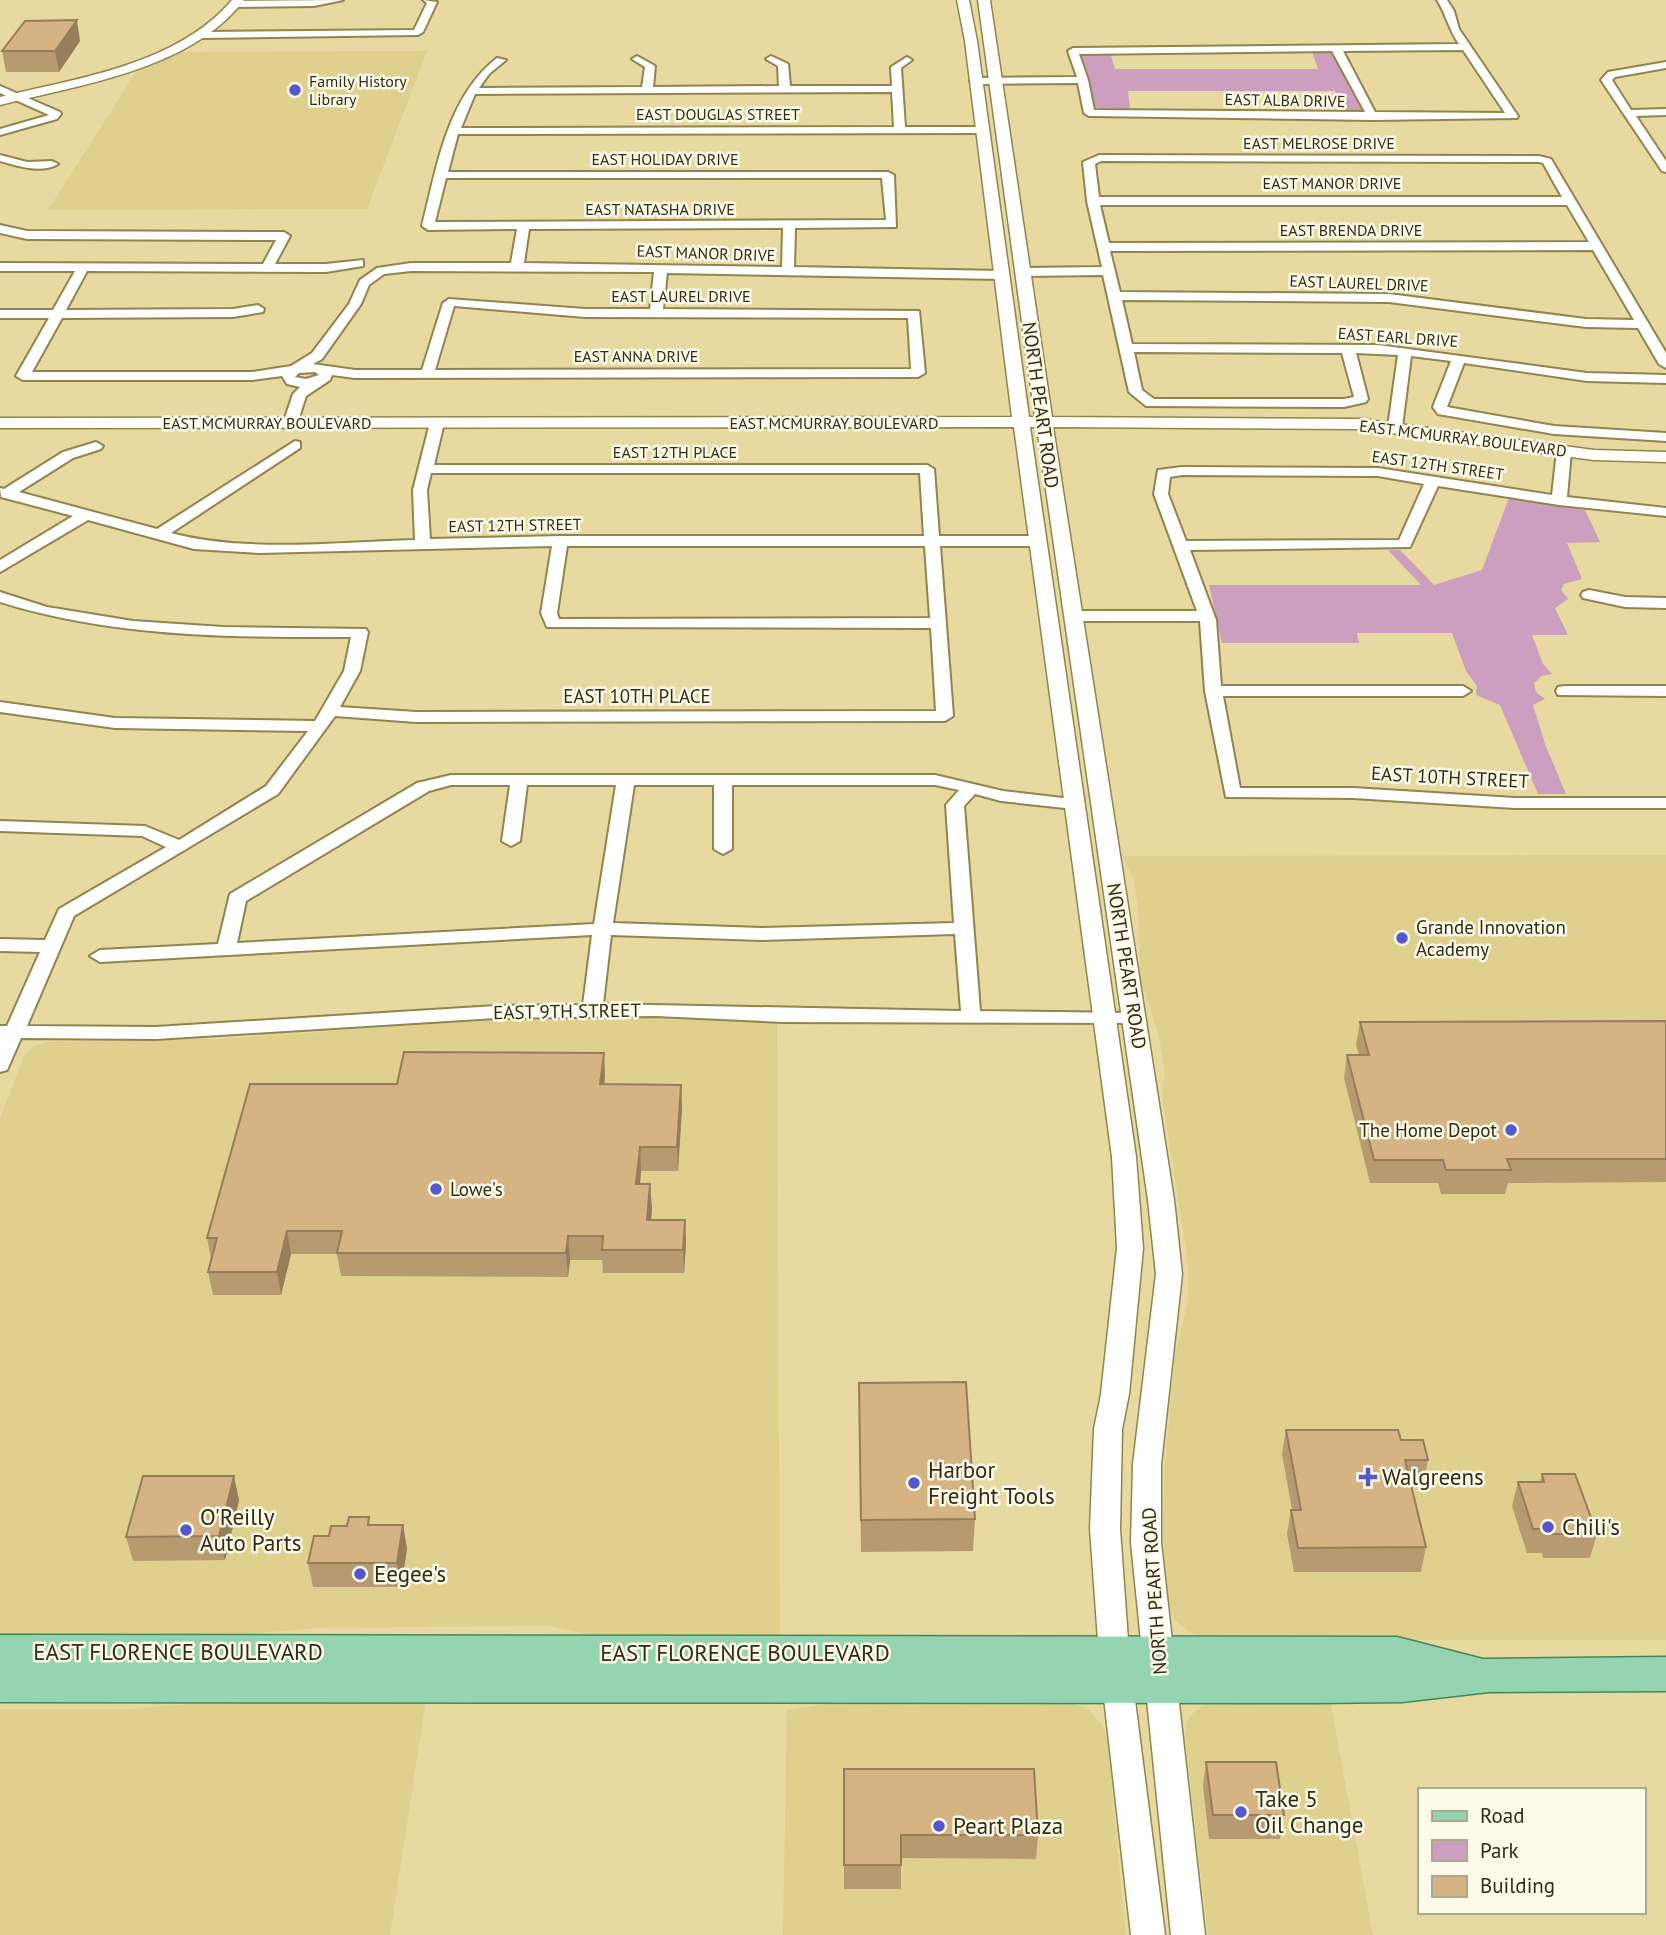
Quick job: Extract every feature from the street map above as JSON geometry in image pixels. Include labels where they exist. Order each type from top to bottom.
[{"type":"main road","name":"EAST FLORENCE BOULEVARD","points":[[0,1652],[245,1651],[1116,1670]]},
{"type":"main road","points":[[0,1684],[46,1669],[236,1669],[242,1664],[245,1651]]},
{"type":"main road","name":"EAST FLORENCE BOULEVARD","points":[[0,1684],[1159,1670],[1402,1685],[1489,1675],[1666,1674]]},
{"type":"street","points":[[0,102],[138,63],[174,50],[218,25],[237,2],[314,4],[338,0]]},
{"type":"street","points":[[204,35],[418,32],[432,2],[428,0]]},
{"type":"street","name":"NORTH PEART ROAD","points":[[963,0],[1124,1157],[1130,1248],[1118,1371],[1108,1429],[1105,1529],[1116,1670],[1148,1935]]},
{"type":"street","name":"NORTH PEART ROAD","points":[[984,0],[1044,423],[1135,1019],[1169,1274],[1147,1464],[1146,1543],[1188,1935]]},
{"type":"street","points":[[1442,0],[1449,11],[1454,29],[1466,47]]},
{"type":"street","points":[[1335,47],[1366,101],[1372,117]]},
{"type":"street","points":[[975,81],[1083,80],[1073,51],[1466,47]]},
{"type":"street","name":"EAST ALBA DRIVE","points":[[1083,80],[1089,113],[1513,117],[1466,47]]},
{"type":"street","points":[[637,59],[650,66],[647,90]]},
{"type":"street","points":[[771,59],[783,64],[785,89]]},
{"type":"street","points":[[442,175],[455,131],[472,91],[490,66],[501,60]]},
{"type":"street","points":[[900,130],[896,67],[907,60]]},
{"type":"street","points":[[1666,65],[1612,74],[1605,80],[1661,155],[1666,169]]},
{"type":"street","points":[[0,89],[56,114],[0,132]]},
{"type":"street","points":[[472,91],[898,89]]},
{"type":"street","points":[[1628,113],[1666,112]]},
{"type":"street","name":"EAST DOUGLAS STREET","points":[[455,131],[981,130]]},
{"type":"street","points":[[0,158],[27,165],[52,164]]},
{"type":"street","name":"EAST MELROSE DRIVE","points":[[1093,201],[1089,162],[1099,158],[1539,159],[1547,162],[1571,201]]},
{"type":"street","name":"EAST HOLIDAY DRIVE","points":[[442,175],[888,175],[892,224]]},
{"type":"street","name":"EAST NATASHA DRIVE","points":[[442,175],[428,226],[892,224]]},
{"type":"street","points":[[1093,201],[1136,392],[1145,398],[1152,402],[1344,403],[1361,399],[1348,349]]},
{"type":"street","name":"EAST MANOR DRIVE","points":[[1093,201],[1571,201]]},
{"type":"street","points":[[1571,201],[1666,364]]},
{"type":"street","points":[[788,272],[789,225]]},
{"type":"street","points":[[517,267],[524,226]]},
{"type":"street","points":[[0,229],[27,235],[284,236],[267,268]]},
{"type":"street","name":"EAST BRENDA DRIVE","points":[[1104,247],[1597,246]]},
{"type":"street","points":[[0,267],[326,268],[359,273],[381,268]]},
{"type":"street","name":"EAST MANOR DRIVE","points":[[359,273],[381,268],[517,267],[1001,275]]},
{"type":"street","points":[[82,269],[23,376],[252,376],[295,379],[321,371],[355,304],[359,273]]},
{"type":"street","points":[[656,314],[661,269]]},
{"type":"street","points":[[1022,272],[1110,271]]},
{"type":"street","name":"EAST LAUREL DRIVE","points":[[1115,296],[1389,298],[1586,323],[1642,324]]},
{"type":"street","name":"EAST LAUREL DRIVE","points":[[427,374],[449,303],[585,313],[914,314],[918,373]]},
{"type":"street","points":[[0,314],[233,313],[258,309]]},
{"type":"street","name":"EAST EARL DRIVE","points":[[1126,348],[1348,349],[1405,352],[1587,377],[1666,379]]},
{"type":"street","points":[[1395,427],[1405,352]]},
{"type":"street","points":[[1460,358],[1440,407],[1443,411],[1563,433],[1621,438],[1666,437]]},
{"type":"street","points":[[295,379],[321,371]]},
{"type":"street","name":"EAST ANNA DRIVE","points":[[321,371],[355,374],[918,373]]},
{"type":"street","points":[[290,424],[295,379]]},
{"type":"street","name":"EAST MCMURRAY BOULEVARD","points":[[0,423],[1293,422],[1395,427],[1564,451],[1666,457]]},
{"type":"street","points":[[423,545],[419,490],[437,423]]},
{"type":"street","points":[[157,536],[295,445]]},
{"type":"street","points":[[3,493],[68,455],[96,446]]},
{"type":"street","points":[[1559,501],[1564,451]]},
{"type":"street","name":"EAST 12TH PLACE","points":[[424,470],[927,469],[932,541]]},
{"type":"street","name":"EAST 12TH STREET","points":[[1181,546],[1161,494],[1163,473],[1378,472],[1559,501],[1666,512]]},
{"type":"street","points":[[1433,481],[1405,544],[1181,546],[1207,616],[1213,691],[1463,691]]},
{"type":"street","name":"EAST 12TH STREET","points":[[3,493],[194,544],[259,548],[560,541],[1037,541]]},
{"type":"street","points":[[0,567],[86,515]]},
{"type":"street","points":[[560,541],[550,613],[553,624],[939,623],[932,541]]},
{"type":"street","points":[[1588,595],[1625,602],[1666,603]]},
{"type":"street","points":[[0,597],[29,607],[132,628],[360,632],[352,671],[325,718],[272,790],[180,848],[66,914],[7,1032],[0,1065]]},
{"type":"street","points":[[1073,616],[1207,616]]},
{"type":"street","name":"EAST 10TH PLACE","points":[[0,707],[115,723],[416,717],[945,716],[939,623]]},
{"type":"street","name":"EAST 10TH STREET","points":[[1213,691],[1232,793],[1353,793],[1515,803],[1666,803]]},
{"type":"street","points":[[1564,691],[1666,691]]},
{"type":"street","points":[[592,1011],[601,929],[616,857],[626,779]]},
{"type":"street","points":[[723,779],[723,849]]},
{"type":"street","points":[[226,949],[237,898],[423,787],[451,780],[935,780],[1001,796],[1074,804]]},
{"type":"street","points":[[511,841],[519,780]]},
{"type":"street","points":[[971,787],[956,805],[971,1017]]},
{"type":"street","points":[[0,826],[145,831],[180,848]]},
{"type":"street","points":[[100,956],[601,929],[762,934],[965,928]]},
{"type":"street","points":[[0,945],[52,946]]},
{"type":"street","name":"EAST 9TH STREET","points":[[7,1032],[156,1033],[496,1012],[694,1011],[783,1016],[1135,1019]]},
{"type":"shaded area","points":[[427,51],[367,209],[48,210],[140,66],[180,52]]},
{"type":"shaded area","points":[[1666,855],[1666,1640],[1217,1640],[1189,1632],[1173,1618],[1165,1597],[1163,1527],[1165,1464],[1175,1354],[1188,1301],[1188,1261],[1162,1098],[1165,1074],[1159,1036],[1140,977],[1139,915],[1134,880],[1122,856]]},
{"type":"shaded area","points":[[672,1017],[777,1022],[780,1641],[619,1641],[550,1626],[315,1628],[172,1641],[0,1639],[0,1118],[25,1054],[34,1046],[48,1042],[221,1039],[489,1020]]},
{"type":"shaded area","points":[[250,1699],[426,1699],[390,1935],[0,1935],[0,1709],[130,1709]]},
{"type":"shaded area","points":[[850,1700],[1066,1701],[1088,1709],[1102,1725],[1107,1739],[1126,1935],[783,1935],[787,1710]]},
{"type":"shaded area","points":[[1212,1700],[1330,1700],[1373,1935],[1208,1935],[1185,1736],[1187,1722],[1193,1713]]},
{"type":"green space","points":[[1311,49],[1332,51],[1364,110],[1362,112],[1345,113],[1335,91],[1128,91],[1130,109],[1100,109],[1092,106],[1090,80],[1081,54],[1110,52],[1115,69],[1318,69]]},
{"type":"green space","points":[[1509,498],[1585,510],[1600,542],[1567,543],[1582,579],[1564,584],[1561,590],[1568,599],[1555,608],[1568,635],[1532,635],[1543,664],[1552,674],[1542,676],[1534,683],[1536,692],[1545,699],[1533,705],[1545,744],[1566,794],[1538,794],[1500,705],[1476,695],[1477,686],[1466,671],[1452,633],[1357,633],[1359,643],[1222,643],[1209,585],[1421,585],[1388,550],[1400,550],[1434,585],[1482,570]]},
{"type":"building","points":[[77,20],[55,51],[2,51],[25,21]]},
{"type":"building","name":"The Home Depot","points":[[1666,1021],[1666,1159],[1507,1159],[1511,1170],[1446,1170],[1443,1160],[1374,1160],[1347,1055],[1369,1055],[1360,1022]]},
{"type":"building","name":"Lowe's","points":[[404,1052],[604,1053],[600,1084],[681,1085],[677,1147],[640,1147],[636,1184],[650,1184],[647,1220],[685,1220],[683,1250],[602,1250],[603,1236],[568,1236],[566,1253],[337,1253],[342,1231],[287,1231],[277,1272],[208,1272],[217,1238],[207,1238],[250,1084],[397,1084]]},
{"type":"building","name":"Harbor Freight Tools","points":[[966,1382],[975,1519],[861,1520],[859,1383]]},
{"type":"building","name":"Walgreens","points":[[1286,1430],[1398,1430],[1401,1440],[1423,1440],[1428,1460],[1405,1460],[1426,1547],[1298,1548],[1291,1510],[1301,1510]]},
{"type":"building","points":[[1542,1474],[1575,1474],[1597,1534],[1549,1534],[1548,1529],[1533,1529],[1518,1482],[1544,1482]]},
{"type":"building","points":[[143,1476],[234,1476],[219,1536],[126,1537]]},
{"type":"building","points":[[349,1517],[369,1517],[368,1525],[403,1525],[397,1563],[308,1563],[314,1536],[329,1536],[331,1526],[347,1526]]},
{"type":"building","points":[[1206,1762],[1276,1762],[1284,1815],[1213,1815]]},
{"type":"building","name":"Peart Plaza","points":[[844,1769],[1034,1769],[1038,1835],[901,1835],[901,1865],[844,1865]]},
{"type":"place","name":"Family History Library","points":[[295,90]]},
{"type":"place","name":"Grande Innovation Academy","points":[[1402,938]]},
{"type":"place","name":"The Home Depot","points":[[1511,1130]]},
{"type":"place","name":"Lowe's","points":[[436,1189]]},
{"type":"place","name":"Walgreens","points":[[1368,1477]]},
{"type":"place","name":"Harbor Freight Tools","points":[[914,1483]]},
{"type":"place","name":"Chili's","points":[[1548,1527]]},
{"type":"place","name":"O'Reilly Auto Parts","points":[[186,1530]]},
{"type":"place","name":"Eegee's","points":[[360,1574]]},
{"type":"place","name":"Take 5 Oil Change","points":[[1241,1812]]},
{"type":"place","name":"Peart Plaza","points":[[939,1826]]}]
